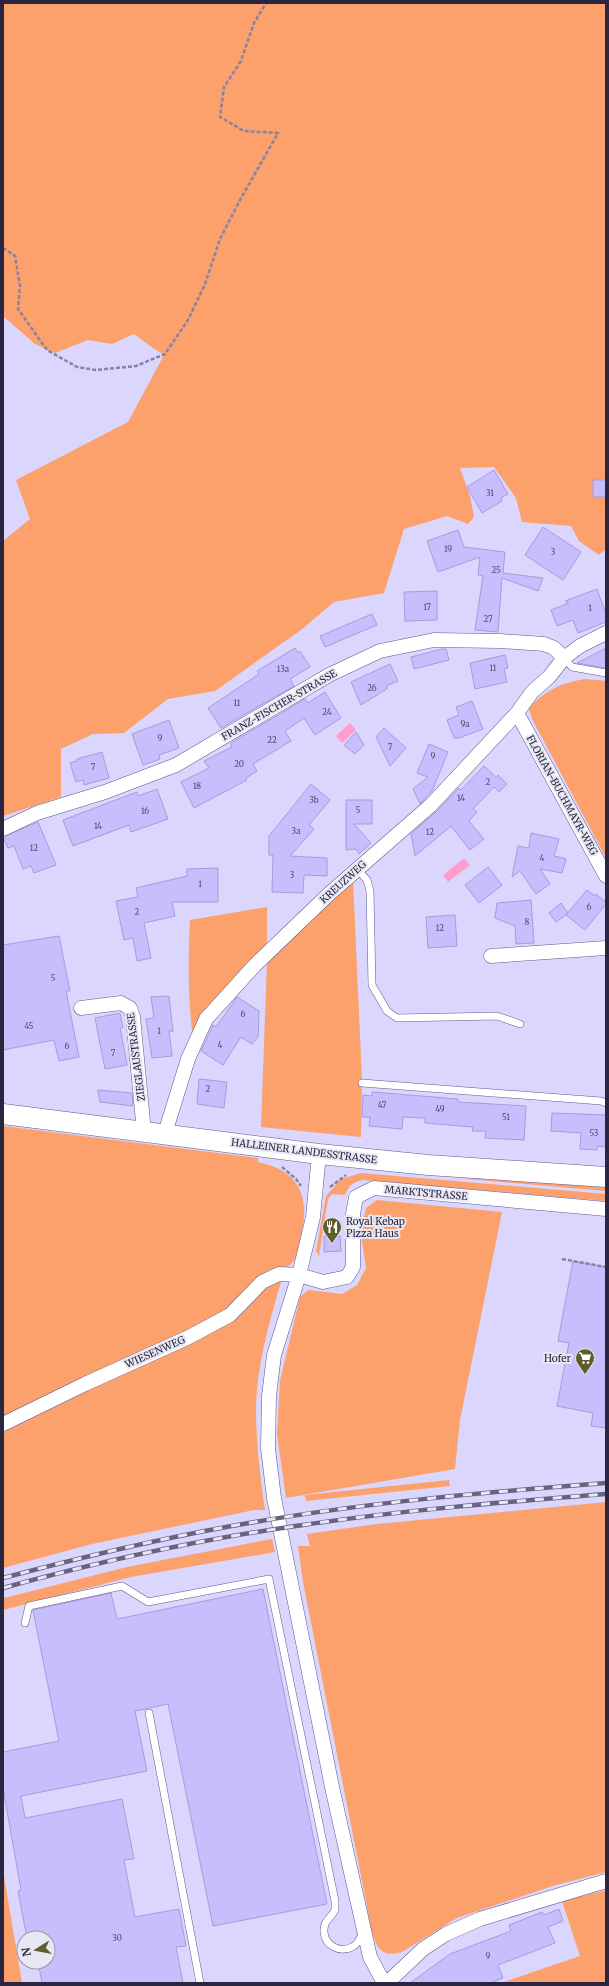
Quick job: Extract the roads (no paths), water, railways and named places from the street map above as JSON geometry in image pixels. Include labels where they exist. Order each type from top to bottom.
[{"type":"main road","name":"HALLEINER LANDESSTRASSE","points":[[3,1114],[320,1154],[428,1165],[606,1177]]},
{"type":"street","name":"KREUZWEG","points":[[165,1134],[188,1059],[206,1019],[255,965],[357,869],[431,804],[517,713],[532,692],[549,677],[564,658],[580,646],[606,633]]},
{"type":"street","name":"FRANZ-FISCHER-STRASSE","points":[[3,830],[37,813],[105,792],[176,765],[329,675],[380,651],[434,640],[500,641],[544,644],[554,648],[564,658]]},
{"type":"street","name":"FLORIAN-BUCHMAYR-WEG","points":[[517,713],[606,876]]},
{"type":"street","points":[[491,956],[606,948]]},
{"type":"street","name":"ZIEGLAUSTRASSE","points":[[81,1008],[121,1003],[130,1008],[133,1017],[144,1132]]},
{"type":"street","points":[[320,1154],[313,1217],[299,1275],[274,1355],[269,1396],[268,1448],[274,1498],[332,1787],[370,1957],[385,1983],[423,1949],[446,1934],[480,1919],[606,1882]]},
{"type":"street","name":"MARKTSTRASSE","points":[[299,1275],[324,1282],[347,1277],[353,1267],[353,1214],[356,1197],[374,1188],[606,1209]]},
{"type":"street","name":"WIESENWEG","points":[[3,1424],[85,1384],[189,1337],[230,1315],[262,1282],[279,1274],[299,1275]]},
{"type":"lane","points":[[564,658],[572,667],[606,673]]},
{"type":"lane","points":[[357,869],[367,880],[370,891],[372,985],[387,1011],[398,1018],[497,1016],[520,1024]]},
{"type":"lane","points":[[362,1083],[601,1101],[606,1103]]},
{"type":"lane","points":[[26,1623],[29,1606],[122,1586],[148,1602],[269,1579],[335,1901],[335,1910],[325,1922],[324,1932],[327,1942],[333,1946],[344,1949],[353,1947],[359,1941],[364,1931]]},
{"type":"lane","points":[[149,1713],[200,1983]]},
{"type":"railway","points":[[3,1578],[97,1554],[160,1540],[299,1515],[430,1498],[606,1483]]},
{"type":"railway","points":[[3,1588],[152,1552],[265,1531],[417,1511],[492,1503],[606,1494]]},
{"type":"place","name":"Royal Kebap Pizza Haus","points":[[332,1244]]},
{"type":"place","name":"Hofer","points":[[585,1375]]}]
